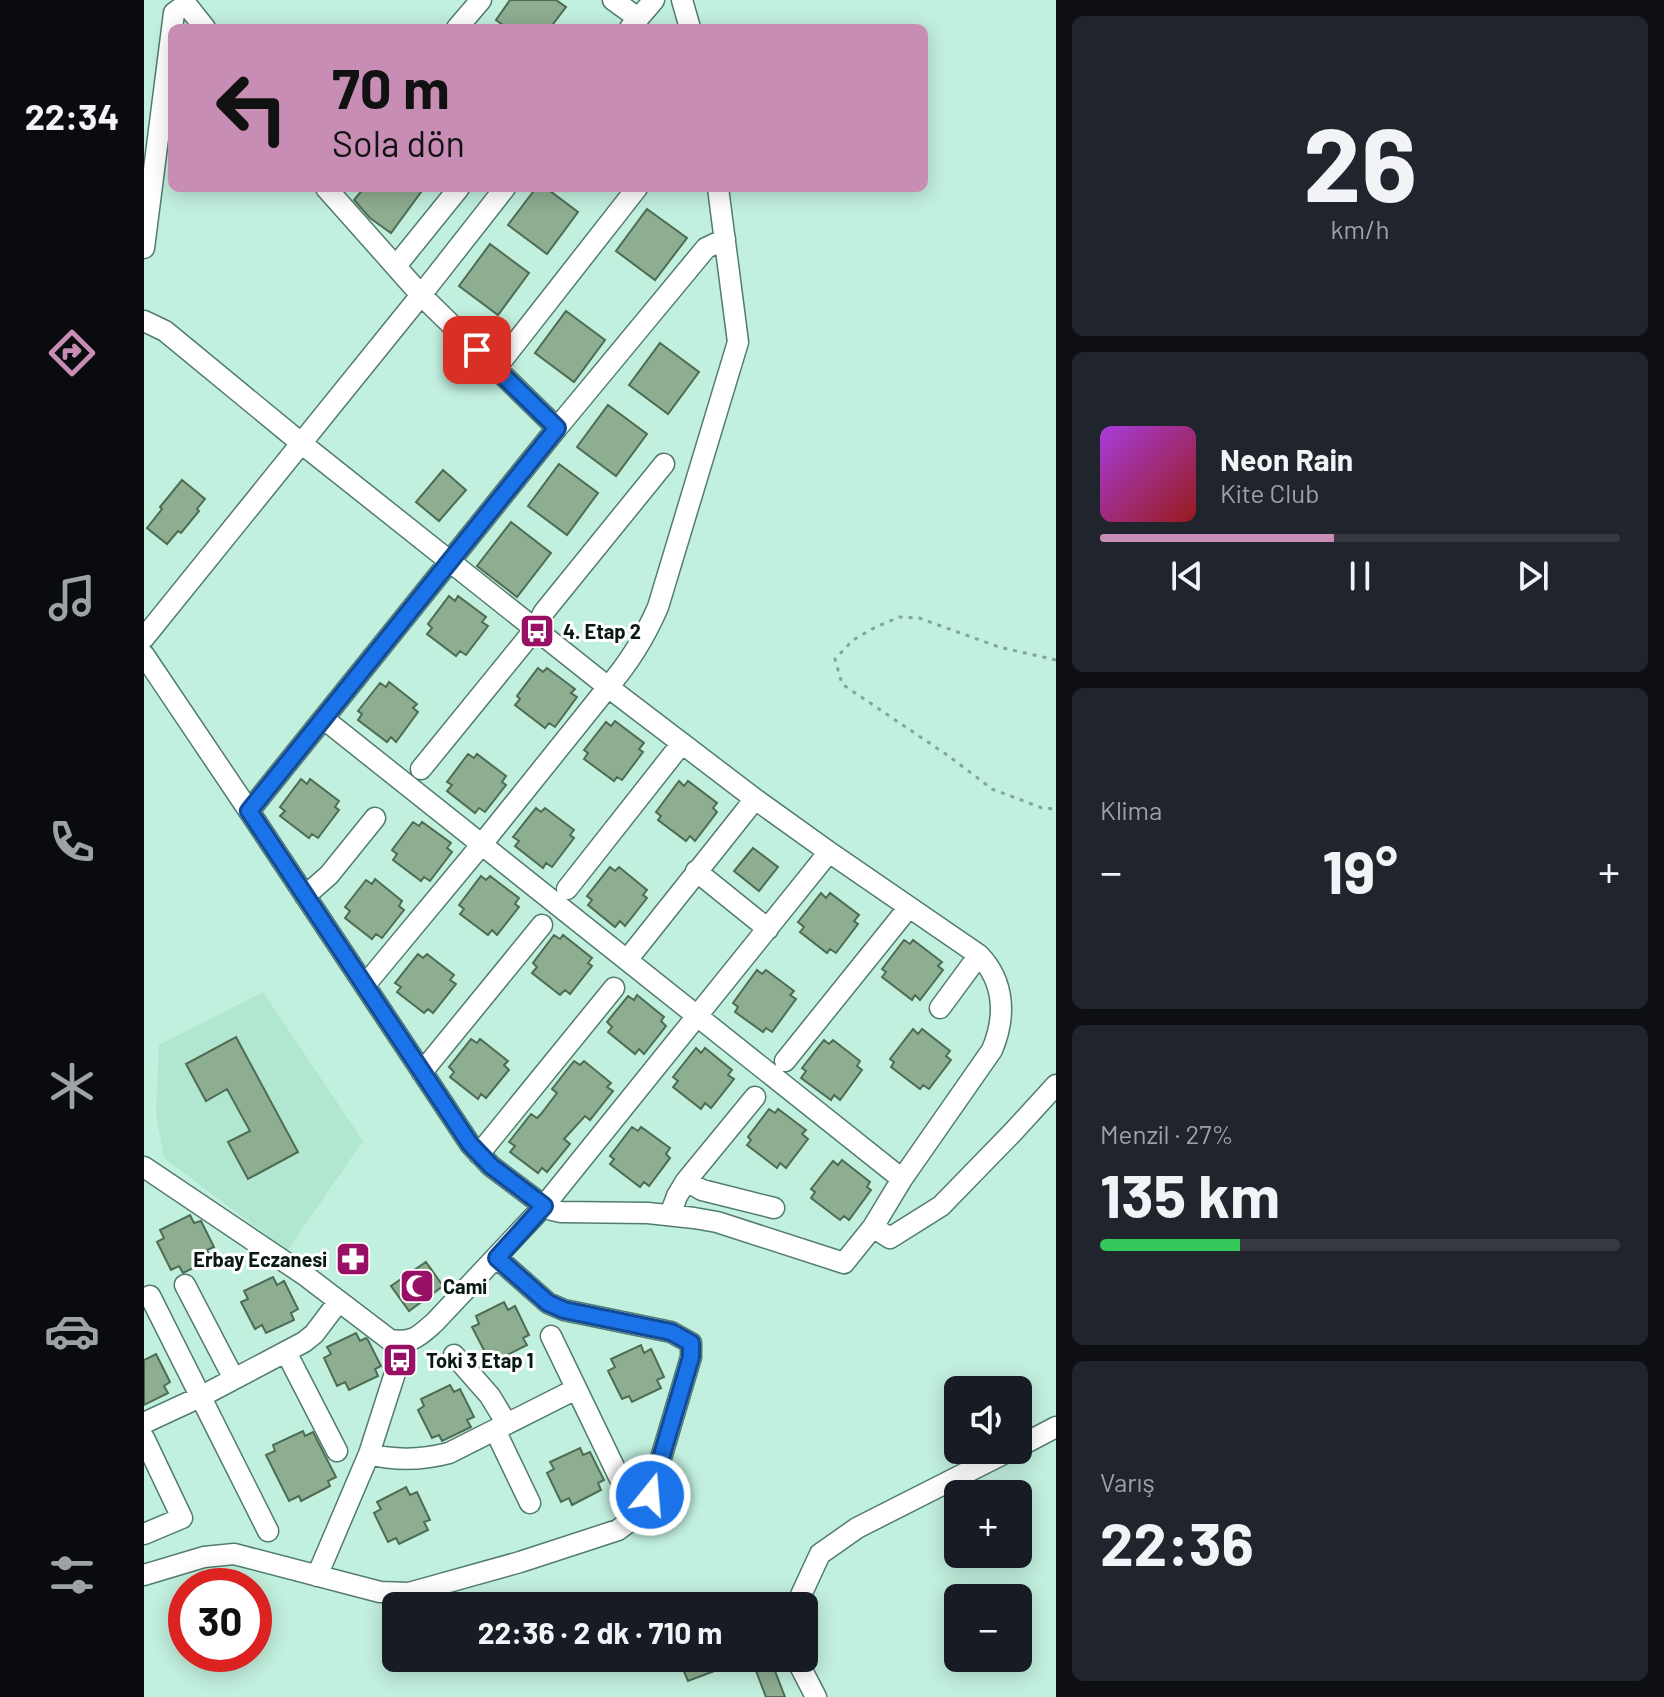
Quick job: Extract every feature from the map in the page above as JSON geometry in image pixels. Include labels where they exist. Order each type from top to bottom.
[{"type":"street","points":[[460,24],[481,0]]},
{"type":"street","points":[[613,0],[634,23],[654,0]]},
{"type":"street","points":[[682,0],[689,24]]},
{"type":"street","points":[[173,24],[174,13],[186,4],[202,24]]},
{"type":"street","points":[[144,248],[168,60]]},
{"type":"street","points":[[330,192],[421,295],[557,428]]},
{"type":"street","points":[[396,266],[456,192]]},
{"type":"street","points":[[144,638],[502,192]]},
{"type":"street","points":[[496,368],[634,192]]},
{"type":"street","points":[[365,985],[624,668],[646,635],[658,607],[738,342],[719,192]]},
{"type":"street","points":[[249,811],[706,248],[725,239]]},
{"type":"street","points":[[144,321],[165,331],[608,687],[755,799],[979,955],[988,964],[1001,999],[999,1034],[992,1050],[902,1179],[873,1227],[844,1263],[717,1222],[670,1215],[561,1212],[544,1206],[479,1154],[144,655]]},
{"type":"street","points":[[421,769],[664,464]]},
{"type":"street","points":[[324,719],[902,1179]]},
{"type":"street","points":[[567,889],[682,743]]},
{"type":"street","points":[[627,960],[755,799]]},
{"type":"street","points":[[305,896],[329,875],[375,818]]},
{"type":"street","points":[[144,1167],[306,1276],[390,1340],[405,1342],[419,1336],[544,1206],[829,852]]},
{"type":"street","points":[[696,871],[768,929]]},
{"type":"street","points":[[785,1061],[909,907]]},
{"type":"street","points":[[422,1072],[542,925]]},
{"type":"street","points":[[940,1008],[979,955]]},
{"type":"street","points":[[479,1154],[614,988]]},
{"type":"street","points":[[873,1227],[890,1238],[941,1206],[1056,1085]]},
{"type":"street","points":[[670,1215],[686,1181],[755,1097]]},
{"type":"street","points":[[686,1181],[702,1190],[774,1208]]},
{"type":"street","points":[[144,1575],[204,1557],[234,1554],[380,1592],[409,1593],[618,1530],[634,1518],[650,1495],[691,1357],[691,1343],[671,1332],[564,1310],[548,1303],[497,1258]]},
{"type":"street","points":[[185,1285],[234,1379]]},
{"type":"street","points":[[150,1296],[268,1531]]},
{"type":"street","points":[[144,1423],[304,1342],[314,1334],[339,1301]]},
{"type":"street","points":[[551,1336],[619,1477]]},
{"type":"street","points":[[317,1576],[369,1454],[405,1342]]},
{"type":"street","points":[[286,1352],[337,1451]]},
{"type":"street","points":[[454,1355],[490,1396],[530,1503]]},
{"type":"street","points":[[369,1454],[406,1459],[449,1453],[576,1389]]},
{"type":"street","points":[[1032,1440],[1056,1427]]},
{"type":"street","points":[[144,1438],[182,1518],[144,1534]]},
{"type":"street","points":[[802,1592],[820,1554],[857,1528],[983,1464]]},
{"type":"street","points":[[803,1672],[816,1697]]},
{"type":"path","points":[[1056,660],[999,647],[919,618],[899,617],[853,640],[835,659],[842,684],[992,789],[1042,808],[1056,809]]},
{"type":"shaded area","points":[[263,992],[363,1141],[287,1251],[164,1158],[156,1114],[159,1045]]},
{"type":"building","points":[[510,0],[556,0],[566,7],[553,24],[502,24],[496,20]]},
{"type":"building","points":[[361,192],[421,192],[391,233],[370,218],[354,200]]},
{"type":"building","points":[[533,192],[551,192],[578,212],[547,254],[508,225]]},
{"type":"building","points":[[647,209],[687,238],[655,280],[616,251]]},
{"type":"building","points":[[490,244],[529,273],[498,315],[459,286]]},
{"type":"building","points":[[566,311],[605,340],[574,382],[535,353]]},
{"type":"building","points":[[660,343],[699,372],[668,414],[629,385]]},
{"type":"building","points":[[608,405],[647,434],[616,476],[577,447]]},
{"type":"building","points":[[559,464],[598,493],[567,535],[528,506]]},
{"type":"building","points":[[443,470],[466,490],[439,521],[416,502]]},
{"type":"building","points":[[182,480],[205,499],[181,533],[178,531],[167,544],[147,528]]},
{"type":"building","points":[[511,522],[551,553],[517,597],[477,566]]},
{"type":"building","points":[[449,596],[455,601],[458,596],[486,617],[482,622],[488,626],[466,655],[460,651],[456,656],[427,634],[432,628],[428,624]]},
{"type":"building","points":[[538,668],[543,672],[547,668],[575,689],[571,693],[577,697],[555,727],[549,723],[545,728],[515,705],[520,699],[517,696]]},
{"type":"building","points":[[389,682],[417,704],[413,708],[418,712],[396,742],[391,737],[387,742],[358,720],[362,714],[358,711],[380,683],[386,687]]},
{"type":"building","points":[[615,721],[644,743],[639,749],[643,752],[622,780],[617,777],[614,781],[584,759],[588,753],[584,750],[606,722],[611,726]]},
{"type":"building","points":[[468,754],[474,758],[477,754],[506,776],[502,782],[506,785],[485,812],[479,808],[475,813],[447,791],[452,785],[447,782]]},
{"type":"building","points":[[301,779],[307,784],[310,779],[339,801],[335,807],[339,810],[318,838],[312,834],[309,838],[280,816],[285,811],[280,807]]},
{"type":"building","points":[[679,781],[684,786],[688,781],[717,803],[713,808],[717,812],[695,841],[690,836],[686,841],[658,820],[661,816],[656,812]]},
{"type":"building","points":[[536,808],[541,812],[545,808],[574,830],[570,835],[574,838],[552,867],[546,863],[543,868],[515,846],[519,841],[513,837]]},
{"type":"building","points":[[413,822],[419,826],[422,822],[451,843],[447,848],[452,852],[430,881],[424,877],[421,881],[393,860],[397,854],[392,850]]},
{"type":"building","points":[[753,848],[778,867],[759,891],[734,871]]},
{"type":"building","points":[[610,867],[615,871],[619,867],[647,890],[643,895],[647,898],[625,926],[620,921],[615,927],[588,905],[592,900],[587,896]]},
{"type":"building","points":[[481,876],[486,880],[490,876],[519,898],[515,904],[519,907],[497,935],[492,930],[488,935],[460,914],[464,909],[459,905]]},
{"type":"building","points":[[375,879],[402,901],[399,906],[404,910],[382,938],[376,934],[372,939],[345,918],[350,911],[345,907],[366,880],[372,884]]},
{"type":"building","points":[[821,893],[826,898],[830,893],[859,915],[854,921],[858,924],[836,953],[830,949],[827,953],[800,932],[804,927],[798,922]]},
{"type":"building","points":[[554,935],[560,939],[563,935],[592,958],[588,963],[592,966],[570,994],[565,990],[560,995],[532,973],[537,967],[533,963]]},
{"type":"building","points":[[904,940],[910,944],[913,940],[942,962],[938,966],[943,970],[920,1000],[915,995],[912,1000],[882,977],[886,972],[882,969]]},
{"type":"building","points":[[418,954],[423,958],[427,954],[454,975],[450,980],[456,984],[433,1013],[428,1009],[424,1013],[397,992],[401,987],[395,983]]},
{"type":"building","points":[[757,970],[762,974],[766,970],[794,991],[790,995],[796,999],[772,1032],[766,1028],[763,1032],[735,1012],[738,1007],[733,1003]]},
{"type":"building","points":[[637,995],[664,1017],[661,1021],[666,1026],[644,1054],[639,1049],[635,1054],[608,1032],[612,1027],[607,1022],[628,996],[634,1000]]},
{"type":"building","points":[[913,1029],[918,1034],[922,1029],[950,1051],[946,1056],[951,1060],[929,1089],[923,1085],[920,1089],[891,1067],[894,1062],[890,1059]]},
{"type":"building","points":[[236,1037],[298,1152],[248,1179],[228,1142],[250,1131],[227,1089],[206,1101],[186,1064]]},
{"type":"building","points":[[471,1039],[477,1043],[480,1039],[508,1061],[504,1065],[509,1070],[486,1098],[481,1094],[478,1099],[450,1077],[454,1072],[449,1067]]},
{"type":"building","points":[[824,1040],[829,1044],[833,1040],[860,1061],[857,1066],[862,1070],[840,1100],[834,1095],[831,1100],[801,1078],[806,1071],[802,1068]]},
{"type":"building","points":[[696,1048],[701,1053],[705,1048],[732,1070],[728,1075],[734,1079],[711,1108],[705,1103],[701,1109],[673,1087],[678,1081],[673,1077]]},
{"type":"building","points":[[574,1061],[580,1065],[584,1061],[611,1083],[607,1087],[613,1091],[590,1120],[585,1116],[564,1139],[570,1144],[547,1172],[542,1168],[538,1173],[510,1152],[515,1146],[509,1142],[531,1114],[537,1118],[541,1114],[557,1093],[552,1089]]},
{"type":"building","points":[[769,1109],[775,1113],[778,1109],[806,1130],[802,1134],[808,1139],[786,1168],[780,1163],[777,1168],[747,1145],[751,1140],[748,1137]]},
{"type":"building","points":[[632,1127],[638,1131],[641,1127],[670,1148],[666,1154],[670,1158],[649,1186],[644,1182],[640,1187],[610,1164],[614,1159],[610,1156]]},
{"type":"building","points":[[842,1160],[870,1182],[867,1187],[871,1190],[849,1220],[844,1216],[840,1220],[811,1198],[815,1192],[811,1189],[833,1161],[838,1165]]},
{"type":"building","points":[[190,1215],[194,1223],[201,1221],[214,1247],[207,1250],[211,1259],[183,1273],[179,1266],[171,1270],[157,1242],[164,1238],[160,1230]]},
{"type":"building","name":"Cami","points":[[426,1262],[443,1286],[409,1311],[391,1286]]},
{"type":"building","points":[[273,1277],[277,1285],[284,1281],[298,1309],[291,1313],[294,1320],[266,1333],[262,1325],[255,1329],[241,1302],[248,1299],[244,1291]]},
{"type":"building","points":[[504,1302],[508,1310],[515,1306],[529,1335],[523,1338],[527,1345],[497,1360],[494,1353],[487,1356],[472,1327],[479,1324],[476,1316]]},
{"type":"building","points":[[356,1333],[360,1341],[368,1340],[381,1366],[375,1369],[378,1376],[349,1390],[345,1382],[337,1386],[324,1358],[331,1354],[327,1347]]},
{"type":"building","points":[[641,1345],[644,1353],[651,1349],[664,1377],[657,1380],[661,1388],[632,1402],[629,1396],[622,1399],[608,1371],[615,1367],[611,1359]]},
{"type":"building","points":[[156,1354],[170,1382],[164,1386],[168,1393],[144,1405],[144,1360]]},
{"type":"building","points":[[450,1385],[454,1392],[460,1389],[474,1417],[467,1420],[471,1427],[442,1441],[439,1435],[432,1438],[418,1410],[424,1406],[421,1399]]},
{"type":"building","points":[[303,1431],[305,1436],[313,1432],[336,1477],[328,1481],[330,1486],[301,1501],[299,1496],[289,1501],[266,1455],[275,1451],[273,1445]]},
{"type":"building","points":[[580,1448],[583,1455],[590,1452],[604,1480],[598,1483],[601,1490],[572,1505],[569,1498],[561,1502],[547,1473],[554,1469],[550,1462]]},
{"type":"building","points":[[406,1487],[410,1495],[417,1492],[430,1520],[424,1522],[428,1530],[399,1544],[396,1538],[388,1542],[374,1513],[381,1509],[377,1502]]},
{"type":"building","points":[[684,1672],[712,1672],[688,1681]]},
{"type":"building","points":[[756,1672],[775,1672],[785,1697],[766,1697]]},
{"type":"place","name":"4. Etap 2","points":[[537,631]]},
{"type":"place","name":"Erbay Eczanesi","points":[[353,1259]]},
{"type":"place","name":"Cami","points":[[417,1286]]},
{"type":"place","name":"Toki 3 Etap 1","points":[[400,1360]]},
{"type":"route","points":[[477,350],[557,428],[249,811],[470,1144],[491,1166],[544,1206],[497,1258],[548,1303],[564,1310],[671,1332],[691,1343],[691,1357],[650,1495]]}]
